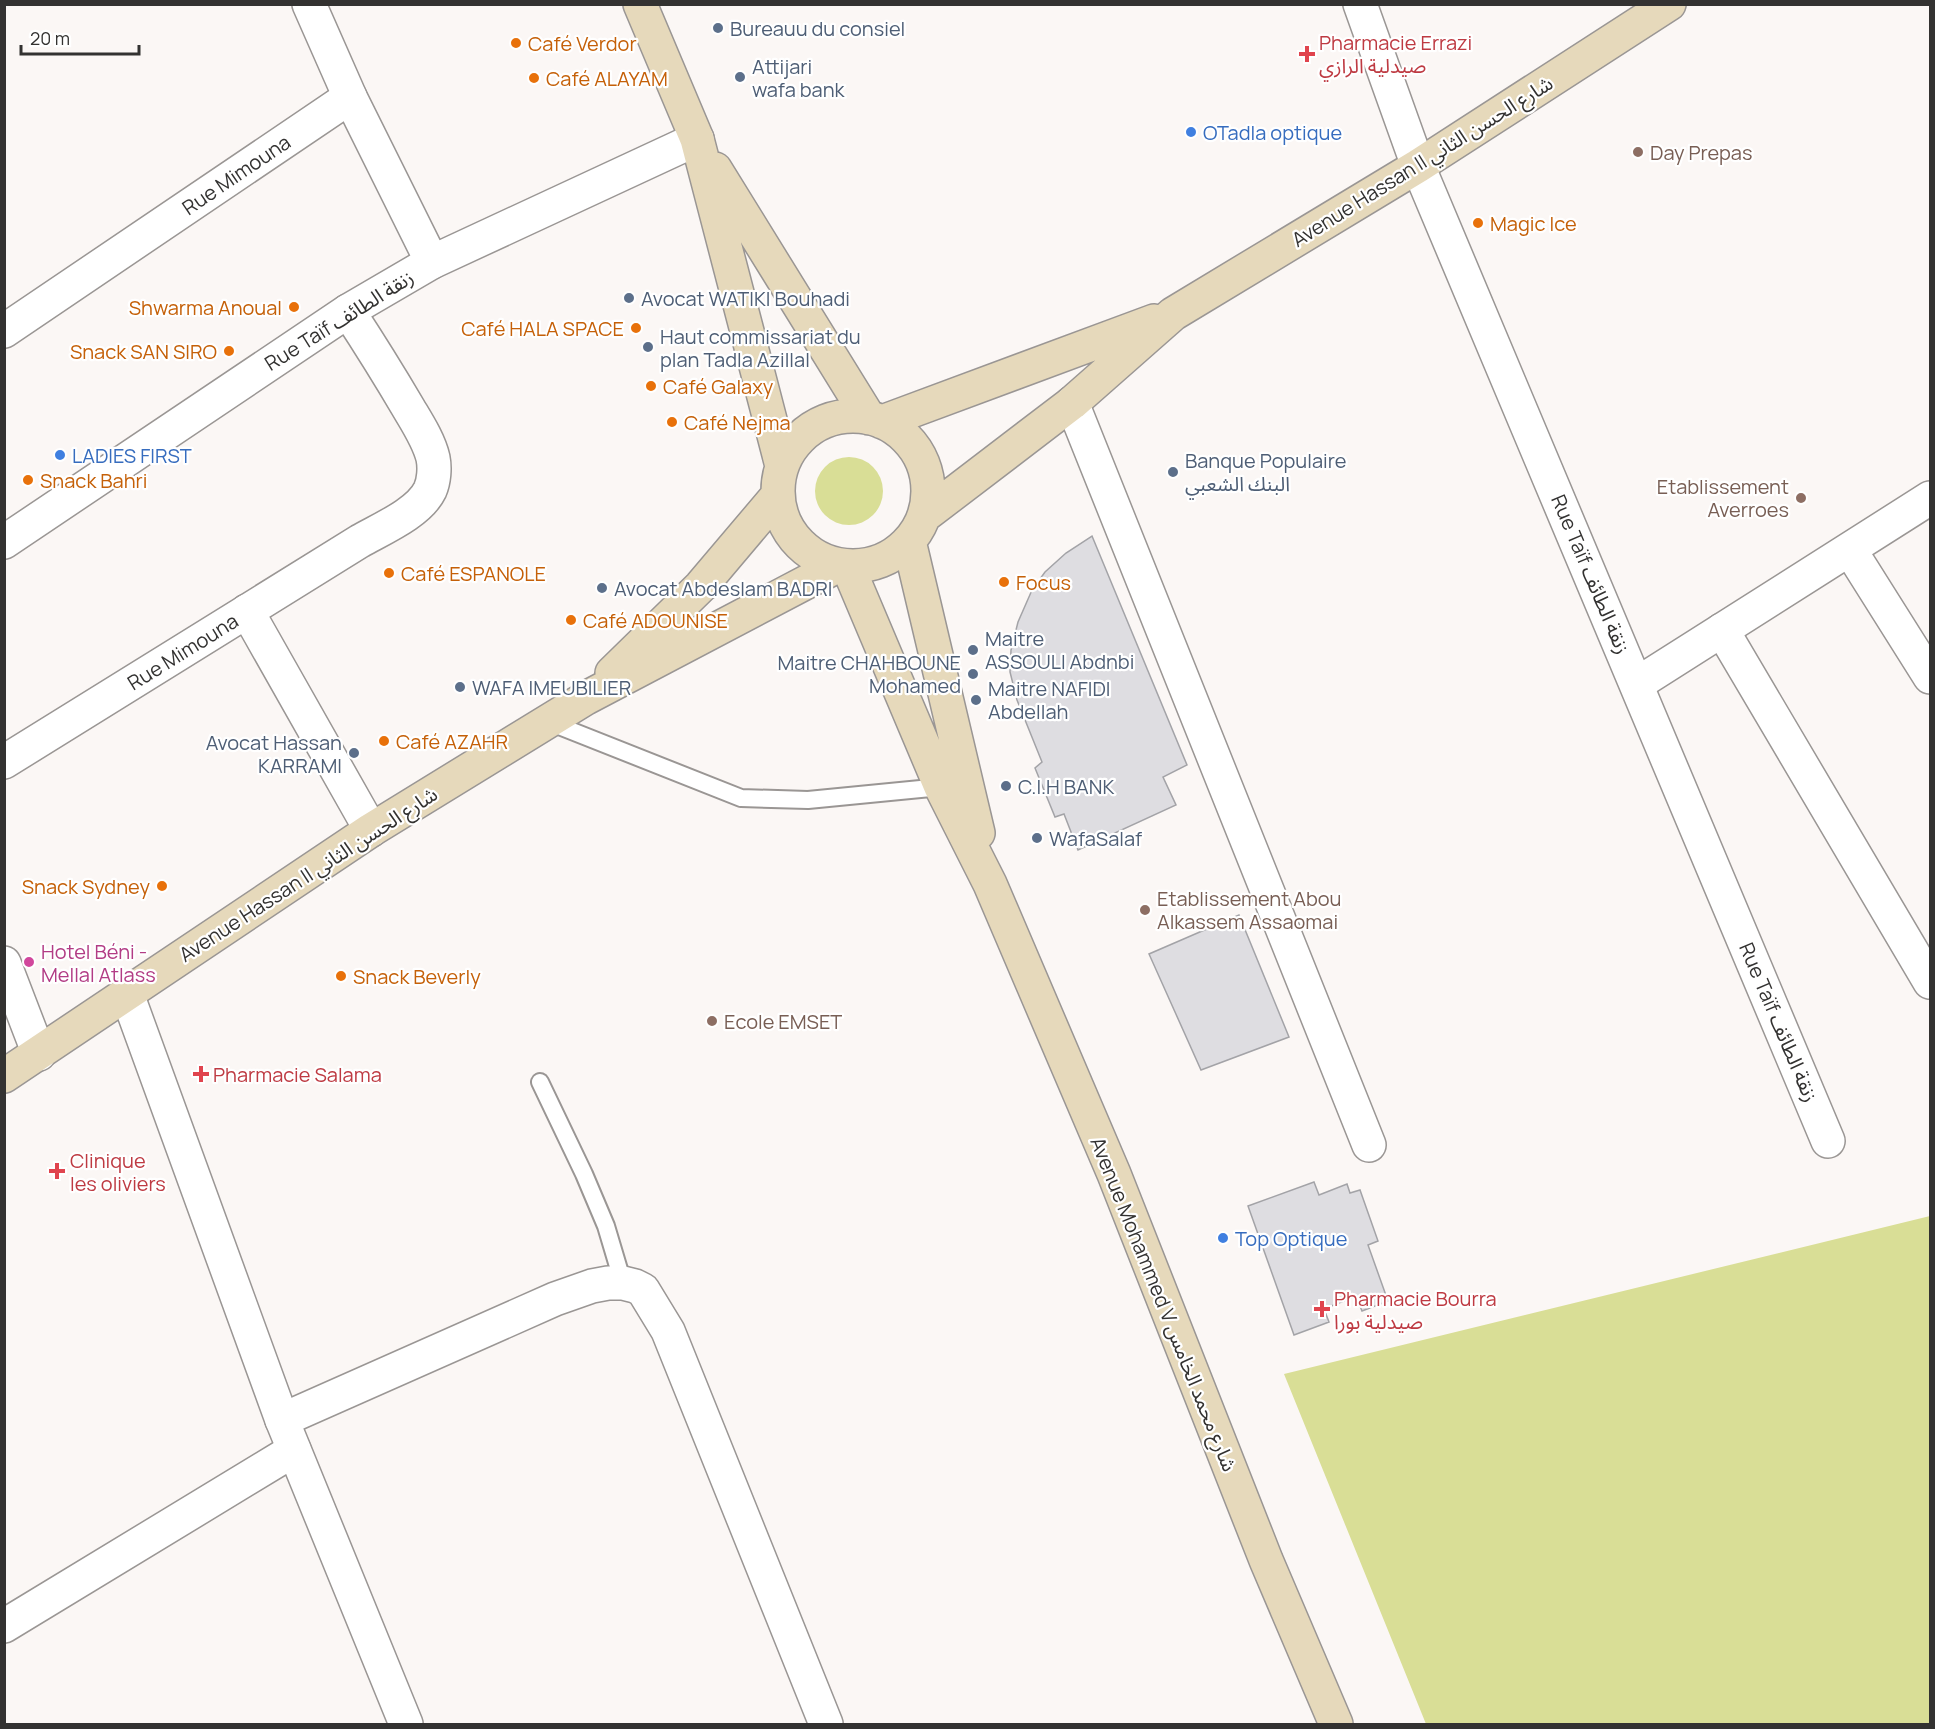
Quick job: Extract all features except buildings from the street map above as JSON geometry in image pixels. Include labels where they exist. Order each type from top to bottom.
[{"type":"main road","points":[[640,4],[697,139],[780,480],[782,514],[790,533],[803,548],[820,559],[843,566],[870,565],[892,556],[916,528],[928,493],[925,471],[916,451],[902,433],[875,420],[848,416],[826,421],[808,431],[793,447],[780,480]]},
{"type":"main road","name":"Avenue Hassan II شارع الحسن الثاني","points":[[916,528],[1072,403],[1173,314],[1419,166],[1669,4]]},
{"type":"main road","points":[[697,139],[875,420]]},
{"type":"main road","name":"Avenue Hassan II شارع الحسن الثاني","points":[[875,420],[1173,314]]},
{"type":"main road","name":"Avenue Hassan II شارع الحسن الثاني","points":[[586,698],[701,586],[780,480]]},
{"type":"main road","points":[[916,528],[990,884]]},
{"type":"main road","points":[[843,566],[941,787],[990,884]]},
{"type":"main road","name":"Avenue Hassan II شارع الحسن الثاني","points":[[4,1076],[371,830],[586,698],[843,566]]},
{"type":"main road","name":"Avenue Mohammed V شارع محمد الخامس","points":[[990,884],[1113,1174],[1266,1560],[1336,1725]]},
{"type":"street","points":[[309,4],[350,97],[432,262]]},
{"type":"street","name":"Rue Taïf زنقة الطائف","points":[[1360,4],[1419,166],[1828,1141]]},
{"type":"street","name":"Rue Mimouna","points":[[4,331],[350,97]]},
{"type":"street","name":"Rue Taïf زنقة الطائف","points":[[4,542],[348,311],[432,262],[697,139]]},
{"type":"street","name":"Rue Mimouna","points":[[4,762],[397,520],[422,501],[431,488],[433,458],[422,433],[383,364],[348,311]]},
{"type":"street","points":[[1072,403],[1369,1145]]},
{"type":"street","points":[[1637,684],[1930,498]]},
{"type":"street","points":[[1850,550],[1930,677]]},
{"type":"street","points":[[247,611],[371,830]]},
{"type":"street","points":[[1722,630],[1930,982]]},
{"type":"street","points":[[4,963],[39,1053]]},
{"type":"street","points":[[127,993],[282,1420],[406,1725]]},
{"type":"street","points":[[282,1420],[555,1299],[608,1283],[623,1283],[643,1290],[668,1331],[826,1725]]},
{"type":"street","points":[[4,1626],[294,1450]]},
{"type":"lane","points":[[549,722],[741,798],[808,800],[941,787]]},
{"type":"lane","points":[[540,1082],[606,1226],[623,1283]]},
{"type":"green space","points":[[856,457],[868,463],[877,472],[883,484],[881,504],[873,515],[856,525],[842,525],[825,515],[817,504],[815,484],[825,467],[836,459]]},
{"type":"green space","points":[[1930,1216],[1930,1724],[1426,1724],[1284,1374]]},
{"type":"place","name":"Bureauu du consiel","points":[[718,28]]},
{"type":"place","name":"Café Verdor","points":[[516,43]]},
{"type":"place","name":"Pharmacie Errazi صيدلية الرازي","points":[[1307,54]]},
{"type":"place","name":"Attijari wafa bank","points":[[740,77]]},
{"type":"place","name":"Café ALAYAM","points":[[534,78]]},
{"type":"place","name":"OTadla optique","points":[[1191,132]]},
{"type":"place","name":"Day Prepas","points":[[1638,152]]},
{"type":"place","name":"Magic Ice","points":[[1478,223]]},
{"type":"place","name":"Avocat WATIKI Bouhadi","points":[[629,298]]},
{"type":"place","name":"Shwarma Anoual","points":[[294,307]]},
{"type":"place","name":"Café HALA SPACE","points":[[636,328]]},
{"type":"place","name":"Haut commissariat du plan Tadla Azillal","points":[[648,347]]},
{"type":"place","name":"Snack SAN SIRO","points":[[229,351]]},
{"type":"place","name":"Café Galaxy","points":[[651,386]]},
{"type":"place","name":"Café Nejma","points":[[672,422]]},
{"type":"place","name":"LADIES FIRST","points":[[60,455]]},
{"type":"place","name":"Banque Populaire البنك الشعبي","points":[[1173,472]]},
{"type":"place","name":"Snack Bahri","points":[[28,480]]},
{"type":"place","name":"Etablissement Averroes","points":[[1801,498]]},
{"type":"place","name":"Café ESPANOLE","points":[[389,573]]},
{"type":"place","name":"Focus","points":[[1004,582]]},
{"type":"place","name":"Avocat Abdeslam BADRI","points":[[602,588]]},
{"type":"place","name":"Café ADOUNISE","points":[[571,620]]},
{"type":"place","name":"Maitre ASSOULI Abdnbi","points":[[973,650]]},
{"type":"place","name":"Maitre CHAHBOUNE Mohamed","points":[[973,674]]},
{"type":"place","name":"WAFA IMEUBILIER","points":[[460,687]]},
{"type":"place","name":"Maitre NAFIDI Abdellah","points":[[976,700]]},
{"type":"place","name":"Café AZAHR","points":[[384,741]]},
{"type":"place","name":"Avocat Hassan KARRAMI","points":[[354,753]]},
{"type":"place","name":"C.I.H BANK","points":[[1006,786]]},
{"type":"place","name":"WafaSalaf","points":[[1037,838]]},
{"type":"place","name":"Snack Sydney","points":[[162,886]]},
{"type":"place","name":"Etablissement Abou Alkassem Assaomai","points":[[1145,910]]},
{"type":"place","name":"Hotel Béni - Mellal Atlass","points":[[29,962]]},
{"type":"place","name":"Snack Beverly","points":[[341,976]]},
{"type":"place","name":"Ecole EMSET","points":[[712,1021]]},
{"type":"place","name":"Pharmacie Salama","points":[[201,1074]]},
{"type":"place","name":"Clinique les oliviers","points":[[57,1171]]},
{"type":"place","name":"Top Optique","points":[[1223,1238]]},
{"type":"place","name":"Pharmacie Bourra صيدلية بورا","points":[[1322,1309]]}]
